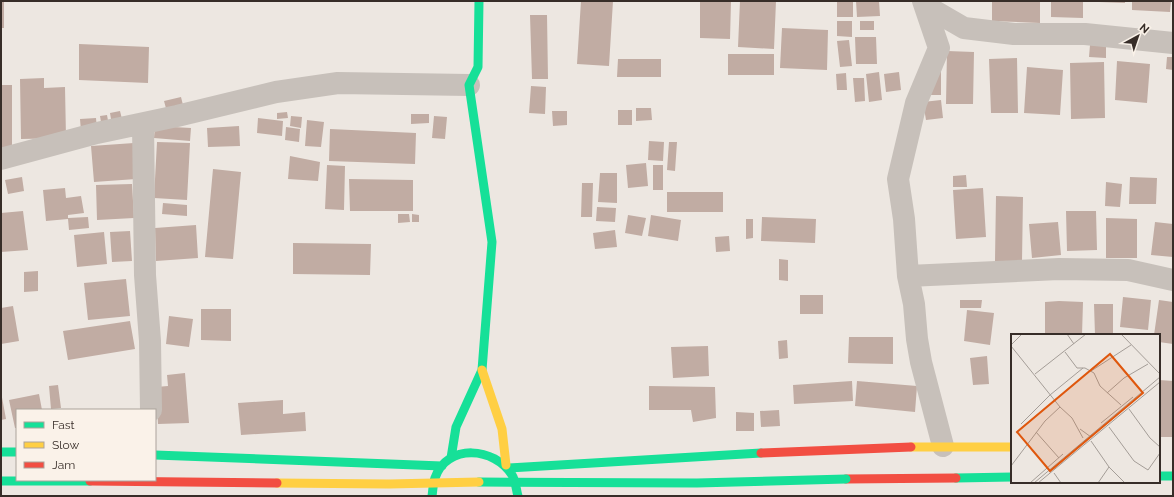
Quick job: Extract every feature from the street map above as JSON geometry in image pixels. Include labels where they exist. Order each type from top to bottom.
[{"type":"main road","points":[[451,458],[456,427],[482,370],[492,242],[470,85],[478,67],[479,1]]},
{"type":"main road","points":[[482,370],[502,429],[508,467],[517,486],[518,496]]},
{"type":"main road","points":[[432,496],[435,477],[442,466],[451,458],[464,452],[480,451],[494,456],[508,467],[943,446],[1011,447]]},
{"type":"main road","points":[[1,452],[16,452]]},
{"type":"main road","points":[[156,452],[442,466]]},
{"type":"main road","points":[[1160,476],[1173,476]]},
{"type":"main road","points":[[1,481],[396,484],[521,480],[697,483],[1011,477]]},
{"type":"street","points":[[925,3],[964,28],[1014,34],[1085,34],[1173,43]]},
{"type":"street","points":[[925,3],[939,48],[916,103],[898,179],[904,219],[908,276],[914,304],[921,362],[943,446]]},
{"type":"street","points":[[1,159],[97,133],[143,124],[276,92],[338,82],[470,85]]},
{"type":"street","points":[[143,124],[144,275],[150,342],[151,409]]},
{"type":"street","points":[[908,276],[1059,269],[1128,270],[1173,280]]},
{"type":"building","points":[[1,1],[4,1],[4,28],[1,28]]},
{"type":"building","points":[[581,1],[613,1],[609,66],[577,64]]},
{"type":"building","points":[[700,1],[731,1],[730,39],[700,38]]},
{"type":"building","points":[[740,1],[776,1],[774,49],[738,47]]},
{"type":"building","points":[[837,1],[853,1],[853,17],[837,17]]},
{"type":"building","points":[[856,1],[879,1],[880,16],[857,17]]},
{"type":"building","points":[[992,1],[1040,1],[1040,23],[992,21]]},
{"type":"building","points":[[1051,1],[1083,1],[1083,18],[1051,17]]},
{"type":"building","points":[[1125,1],[1125,3],[1099,2]]},
{"type":"building","points":[[1132,1],[1171,1],[1170,12],[1132,10]]},
{"type":"building","points":[[530,15],[547,15],[548,79],[532,79]]},
{"type":"building","points":[[837,21],[852,21],[852,37],[837,36]]},
{"type":"building","points":[[860,21],[874,21],[874,30],[860,30]]},
{"type":"building","points":[[782,28],[828,30],[827,70],[780,68]]},
{"type":"building","points":[[855,37],[876,37],[877,64],[856,64]]},
{"type":"building","points":[[849,40],[852,66],[840,67],[837,41]]},
{"type":"building","points":[[79,44],[149,47],[148,83],[79,80]]},
{"type":"building","points":[[1090,45],[1106,46],[1106,58],[1089,57]]},
{"type":"building","points":[[947,51],[974,52],[973,104],[946,104]]},
{"type":"building","points":[[728,54],[774,54],[774,75],[728,75]]},
{"type":"building","points":[[1167,57],[1173,57],[1173,70],[1166,69]]},
{"type":"building","points":[[1017,58],[1018,113],[991,113],[989,59]]},
{"type":"building","points":[[618,59],[661,59],[661,77],[617,77]]},
{"type":"building","points":[[1117,61],[1150,64],[1147,103],[1115,100]]},
{"type":"building","points":[[1104,62],[1105,118],[1071,119],[1070,63]]},
{"type":"building","points":[[941,66],[941,95],[925,95]]},
{"type":"building","points":[[1027,67],[1063,70],[1060,115],[1024,113]]},
{"type":"building","points":[[879,72],[882,100],[869,102],[866,74]]},
{"type":"building","points":[[899,72],[901,90],[886,92],[884,74]]},
{"type":"building","points":[[846,73],[847,90],[837,90],[836,74]]},
{"type":"building","points":[[44,78],[44,88],[65,87],[66,138],[21,139],[20,79]]},
{"type":"building","points":[[853,78],[864,78],[865,101],[855,102]]},
{"type":"building","points":[[1,85],[12,85],[12,150],[1,150]]},
{"type":"building","points":[[531,86],[546,87],[545,114],[529,113]]},
{"type":"building","points":[[181,97],[184,109],[167,112],[164,101]]},
{"type":"building","points":[[941,100],[943,118],[926,120],[923,102]]},
{"type":"building","points":[[636,108],[651,108],[652,120],[636,121]]},
{"type":"building","points":[[618,110],[632,110],[632,125],[618,125]]},
{"type":"building","points":[[120,111],[123,123],[112,125],[110,113]]},
{"type":"building","points":[[552,111],[567,111],[567,125],[553,126]]},
{"type":"building","points":[[287,112],[288,118],[277,119],[277,113]]},
{"type":"building","points":[[411,114],[429,114],[429,123],[411,124]]},
{"type":"building","points":[[107,115],[109,126],[102,128],[100,116]]},
{"type":"building","points":[[291,116],[302,117],[301,128],[290,126]]},
{"type":"building","points":[[434,116],[447,117],[445,139],[432,138]]},
{"type":"building","points":[[96,118],[97,130],[81,131],[80,119]]},
{"type":"building","points":[[258,118],[283,121],[282,136],[257,133]]},
{"type":"building","points":[[307,120],[324,122],[321,147],[305,146]]},
{"type":"building","points":[[155,126],[191,128],[190,141],[154,138]]},
{"type":"building","points":[[239,126],[240,146],[208,147],[207,128]]},
{"type":"building","points":[[286,127],[300,129],[299,142],[285,140]]},
{"type":"building","points":[[330,129],[416,133],[415,164],[329,161]]},
{"type":"building","points":[[649,141],[664,142],[663,161],[648,160]]},
{"type":"building","points":[[157,142],[190,143],[187,200],[154,198]]},
{"type":"building","points":[[669,142],[677,142],[675,171],[667,170]]},
{"type":"building","points":[[134,143],[136,179],[94,182],[91,146]]},
{"type":"building","points":[[290,156],[320,162],[318,181],[288,179]]},
{"type":"building","points":[[646,163],[648,186],[628,188],[626,165]]},
{"type":"building","points":[[327,165],[345,166],[344,210],[325,209]]},
{"type":"building","points":[[653,165],[663,165],[663,190],[653,190]]},
{"type":"building","points":[[213,169],[241,172],[233,259],[205,257]]},
{"type":"building","points":[[600,173],[617,173],[617,203],[598,202]]},
{"type":"building","points":[[966,175],[967,187],[953,187],[953,176]]},
{"type":"building","points":[[22,177],[24,191],[8,194],[5,180]]},
{"type":"building","points":[[1130,177],[1157,178],[1156,204],[1129,204]]},
{"type":"building","points":[[349,179],[413,180],[413,211],[350,211]]},
{"type":"building","points":[[1106,182],[1122,184],[1120,207],[1105,206]]},
{"type":"building","points":[[582,183],[593,183],[592,217],[581,217]]},
{"type":"building","points":[[132,184],[134,218],[97,220],[96,185]]},
{"type":"building","points":[[65,188],[66,198],[81,196],[84,213],[68,215],[68,218],[88,217],[89,228],[69,230],[68,219],[46,221],[43,190]]},
{"type":"building","points":[[983,188],[986,237],[956,239],[953,190]]},
{"type":"building","points":[[667,192],[723,192],[723,212],[667,212]]},
{"type":"building","points":[[996,196],[1023,197],[1022,261],[995,261]]},
{"type":"building","points":[[163,203],[187,205],[187,216],[162,214]]},
{"type":"building","points":[[597,207],[616,208],[615,222],[596,221]]},
{"type":"building","points":[[23,211],[28,250],[1,252],[1,213]]},
{"type":"building","points":[[1066,211],[1096,211],[1097,250],[1067,251]]},
{"type":"building","points":[[398,214],[409,214],[410,222],[398,223]]},
{"type":"building","points":[[412,214],[419,215],[419,222],[412,222]]},
{"type":"building","points":[[628,215],[646,218],[642,236],[625,233]]},
{"type":"building","points":[[651,215],[681,220],[678,241],[648,236]]},
{"type":"building","points":[[762,217],[816,219],[815,243],[761,241]]},
{"type":"building","points":[[1106,218],[1137,219],[1137,258],[1106,258]]},
{"type":"building","points":[[746,219],[753,219],[753,238],[746,239]]},
{"type":"building","points":[[1058,222],[1061,255],[1032,258],[1029,224]]},
{"type":"building","points":[[1155,222],[1173,224],[1173,257],[1151,255]]},
{"type":"building","points":[[196,225],[198,258],[156,261],[155,228]]},
{"type":"building","points":[[615,230],[617,247],[595,249],[593,233]]},
{"type":"building","points":[[130,231],[132,261],[112,262],[110,232]]},
{"type":"building","points":[[104,232],[107,264],[77,267],[74,235]]},
{"type":"building","points":[[729,236],[730,251],[716,252],[715,237]]},
{"type":"building","points":[[293,243],[371,244],[370,275],[293,274]]},
{"type":"building","points":[[779,259],[788,260],[788,281],[779,280]]},
{"type":"building","points":[[38,271],[38,291],[24,292],[24,272]]},
{"type":"building","points":[[126,279],[130,316],[88,320],[84,283]]},
{"type":"building","points":[[800,295],[823,295],[823,314],[800,314]]},
{"type":"building","points":[[1123,297],[1151,300],[1148,330],[1120,327]]},
{"type":"building","points":[[960,300],[982,300],[981,308],[960,308]]},
{"type":"building","points":[[1159,300],[1173,302],[1173,344],[1160,342],[1160,334],[1154,334]]},
{"type":"building","points":[[1045,302],[1083,302],[1082,334],[1045,334]]},
{"type":"building","points":[[1094,304],[1113,304],[1113,334],[1095,334]]},
{"type":"building","points":[[13,306],[19,341],[1,344],[1,308]]},
{"type":"building","points":[[201,309],[231,309],[231,341],[201,340]]},
{"type":"building","points":[[967,310],[994,313],[990,345],[964,341]]},
{"type":"building","points":[[169,316],[193,319],[189,347],[166,344]]},
{"type":"building","points":[[130,321],[135,349],[68,360],[63,331]]},
{"type":"building","points":[[849,337],[893,337],[893,364],[848,363]]},
{"type":"building","points":[[787,340],[788,358],[779,359],[778,341]]},
{"type":"building","points":[[708,346],[709,376],[673,378],[671,347]]},
{"type":"building","points":[[987,356],[989,384],[973,385],[970,358]]},
{"type":"building","points":[[185,373],[189,423],[158,424],[156,387],[168,386],[167,375]]},
{"type":"building","points":[[1160,380],[1173,381],[1173,437],[1160,437]]},
{"type":"building","points":[[852,381],[853,401],[794,404],[793,385]]},
{"type":"building","points":[[857,381],[917,386],[915,412],[855,406]]},
{"type":"building","points":[[58,385],[61,408],[51,409],[49,386]]},
{"type":"building","points":[[649,386],[715,387],[716,418],[693,422],[691,410],[649,410]]},
{"type":"building","points":[[1,392],[6,419],[1,420]]},
{"type":"building","points":[[39,394],[42,409],[16,409],[15,428],[9,400]]},
{"type":"building","points":[[283,400],[283,414],[305,412],[306,431],[241,435],[238,403]]},
{"type":"building","points":[[779,410],[780,426],[761,427],[760,411]]},
{"type":"building","points":[[736,412],[754,413],[754,431],[736,431]]},
{"type":"traffic: fast","points":[[451,458],[456,427],[482,370],[492,242],[469,85],[478,67],[479,1]]},
{"type":"traffic: fast","points":[[1,452],[16,452]]},
{"type":"traffic: fast","points":[[432,496],[434,480],[441,467],[450,459],[460,454],[472,453],[483,454],[504,466],[513,477],[518,496]]},
{"type":"traffic: fast","points":[[509,468],[761,453]]},
{"type":"traffic: fast","points":[[156,455],[442,466]]},
{"type":"traffic: fast","points":[[1160,476],[1173,476]]},
{"type":"traffic: fast","points":[[956,478],[1011,477]]},
{"type":"traffic: fast","points":[[479,482],[697,483],[846,479]]},
{"type":"traffic: fast","points":[[1,481],[90,481]]},
{"type":"traffic: slow","points":[[482,370],[502,429],[506,465]]},
{"type":"traffic: slow","points":[[911,447],[1011,447]]},
{"type":"traffic: slow","points":[[277,483],[389,484],[479,482]]},
{"type":"traffic: jam","points":[[761,453],[911,447]]},
{"type":"traffic: jam","points":[[846,479],[956,478]]},
{"type":"traffic: jam","points":[[90,481],[277,483]]}]
